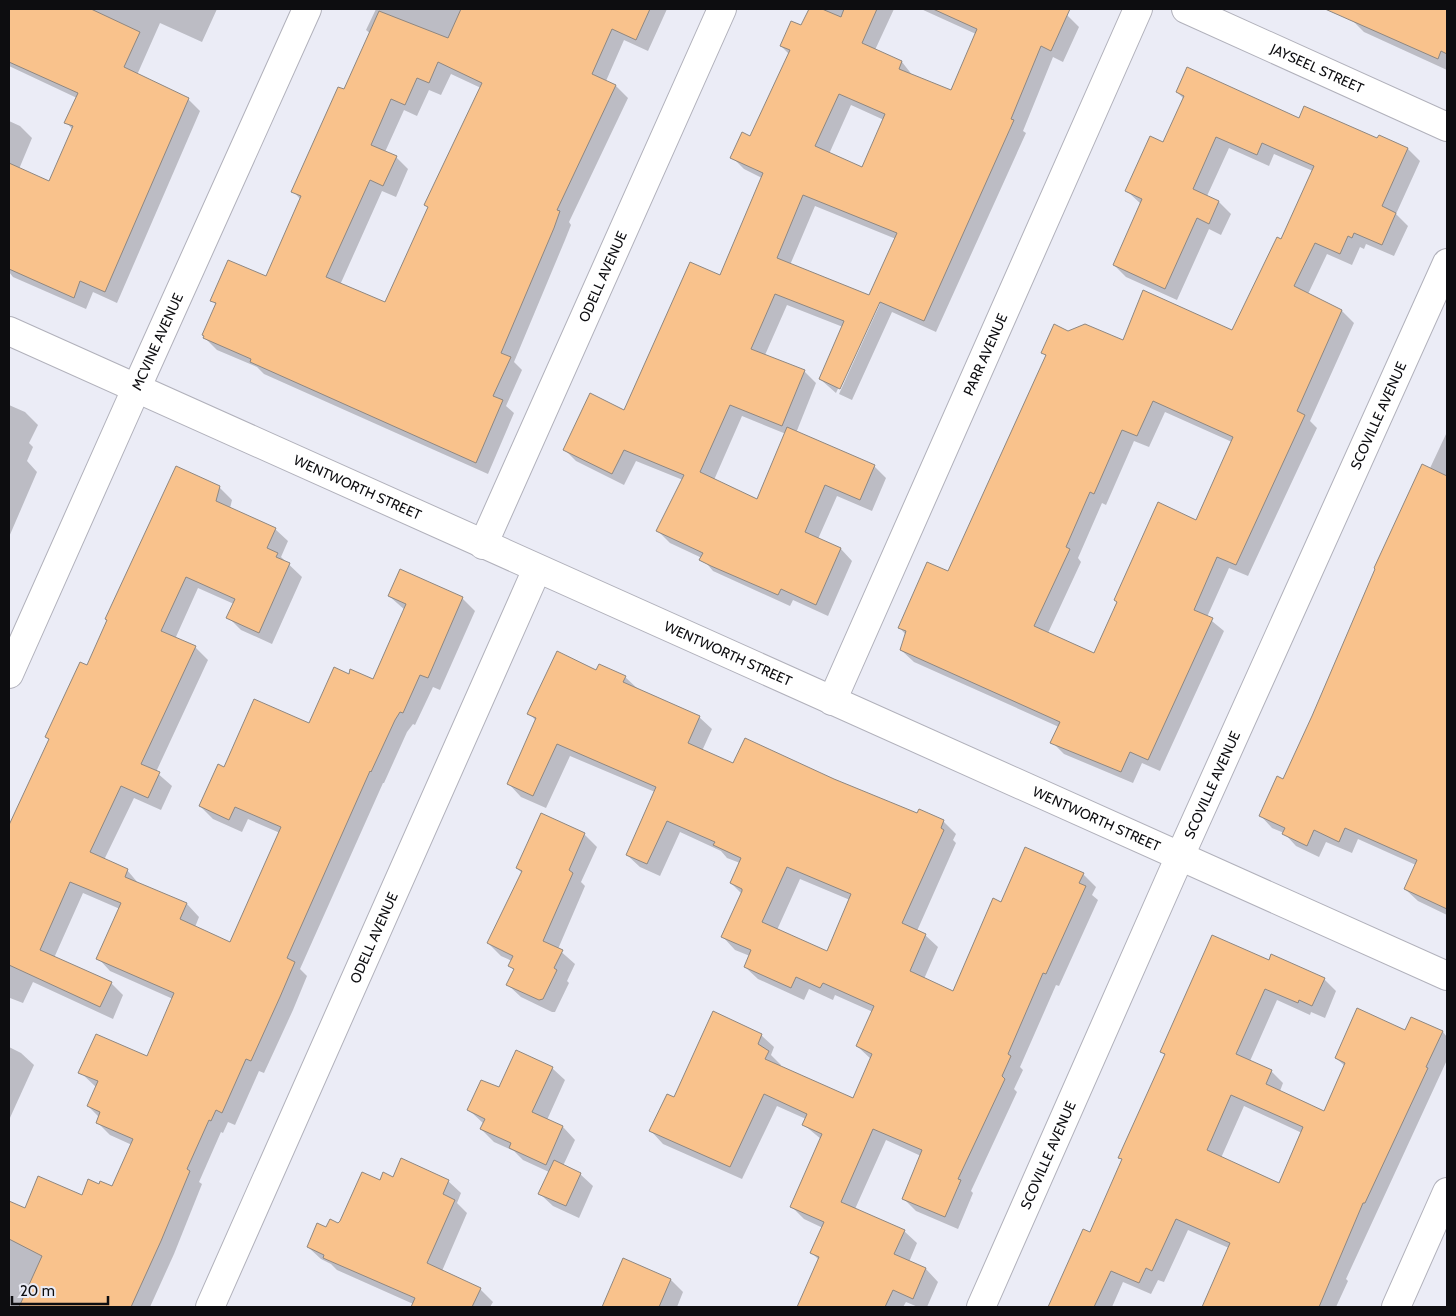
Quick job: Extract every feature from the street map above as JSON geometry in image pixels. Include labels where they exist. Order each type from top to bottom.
[{"type":"street","name":"MCVINE AVENUE","points":[[9,674],[306,9]]},
{"type":"street","name":"ODELL AVENUE","points":[[483,545],[722,9]]},
{"type":"street","name":"PARR AVENUE","points":[[832,701],[1138,9]]},
{"type":"street","name":"JAYSEEL STREET","points":[[1186,9],[1447,127]]},
{"type":"street","name":"SCOVILLE AVENUE","points":[[981,1307],[1180,856],[1447,263]]},
{"type":"street","name":"WENTWORTH STREET","points":[[9,331],[537,570],[1447,976]]},
{"type":"street","name":"ODELL AVENUE","points":[[210,1307],[537,570]]},
{"type":"street","points":[[1396,1307],[1447,1192]]},
{"type":"building","points":[[9,9],[91,9],[140,32],[124,67],[189,98],[105,292],[80,281],[74,298],[9,269],[9,163],[49,181],[73,126],[64,123],[78,93],[9,62]]},
{"type":"building","points":[[461,9],[650,9],[636,40],[612,29],[592,74],[616,85],[557,210],[560,211],[554,228],[501,353],[511,357],[493,396],[503,400],[476,463],[250,362],[251,359],[203,338],[204,336],[202,335],[216,303],[210,301],[228,260],[266,276],[301,196],[291,192],[338,87],[344,89],[379,11],[448,38]],"holes":[[[438,62],[482,83],[424,205],[428,207],[385,302],[326,277],[370,180],[383,186],[397,156],[371,145],[391,99],[405,105],[417,78],[429,83]]]},
{"type":"building","points":[[809,9],[822,9],[841,17],[844,9],[877,9],[862,43],[902,61],[899,69],[951,90],[977,29],[933,9],[1070,9],[1051,51],[1041,46],[1011,119],[1014,120],[924,321],[880,302],[840,389],[819,379],[844,321],[775,294],[751,349],[805,370],[782,426],[730,405],[700,472],[757,499],[787,427],[875,465],[860,500],[825,485],[805,532],[841,548],[816,605],[781,589],[778,595],[711,566],[699,560],[703,553],[656,531],[684,475],[624,450],[612,474],[563,450],[590,393],[624,410],[690,262],[720,275],[763,173],[730,158],[742,132],[750,136],[790,50],[780,46],[791,21],[801,25]],"holes":[[[839,94],[885,114],[862,167],[815,146]],[[803,195],[897,233],[869,295],[777,258]]]},
{"type":"building","points":[[1325,9],[1447,9],[1447,54],[1441,51],[1438,59]]},
{"type":"building","points":[[1187,67],[1299,118],[1304,106],[1377,138],[1379,135],[1408,148],[1382,206],[1396,213],[1382,245],[1354,233],[1352,238],[1348,236],[1340,254],[1315,243],[1294,286],[1342,310],[1297,411],[1305,415],[1236,565],[1217,557],[1194,610],[1213,618],[1148,760],[1130,752],[1121,772],[1050,743],[1060,722],[900,650],[906,631],[898,628],[927,562],[948,571],[1046,355],[1041,353],[1054,324],[1068,331],[1085,324],[1123,340],[1143,290],[1232,330],[1277,237],[1281,239],[1314,166],[1262,143],[1257,155],[1216,137],[1193,189],[1219,201],[1209,224],[1197,218],[1165,289],[1113,265],[1142,199],[1125,191],[1150,136],[1163,142],[1184,96],[1176,92]],"holes":[[[1153,401],[1233,437],[1196,520],[1158,502],[1114,600],[1117,602],[1094,653],[1034,626],[1070,549],[1066,547],[1090,492],[1094,494],[1122,430],[1137,436]]]},
{"type":"building","points":[[1422,464],[1447,476],[1447,909],[1404,889],[1417,860],[1345,828],[1339,842],[1314,830],[1307,846],[1282,834],[1285,828],[1259,816],[1277,776],[1283,779],[1312,716],[1374,568]]},
{"type":"building","points":[[176,466],[220,486],[216,501],[276,528],[267,548],[278,553],[276,557],[290,563],[259,633],[226,618],[235,599],[186,577],[161,631],[196,646],[141,764],[160,772],[148,798],[121,786],[90,852],[128,869],[125,877],[187,903],[180,919],[230,942],[281,827],[235,807],[229,820],[199,806],[218,764],[224,767],[254,699],[309,723],[334,667],[349,674],[350,669],[373,679],[406,604],[388,596],[400,569],[463,597],[428,678],[420,675],[403,713],[400,712],[395,720],[370,771],[287,958],[295,962],[280,997],[251,1061],[246,1059],[222,1113],[216,1110],[211,1121],[209,1120],[187,1169],[190,1171],[161,1241],[131,1307],[19,1307],[42,1256],[9,1239],[9,1201],[25,1208],[38,1176],[82,1195],[88,1179],[99,1184],[100,1181],[112,1186],[133,1139],[96,1123],[100,1112],[87,1106],[98,1081],[78,1073],[96,1034],[147,1056],[174,993],[96,959],[121,903],[70,882],[40,950],[112,982],[100,1007],[9,965],[9,825],[49,739],[45,737],[80,662],[87,665],[107,620],[105,619]]},
{"type":"building","points":[[557,651],[596,670],[599,664],[626,676],[623,682],[700,716],[688,743],[733,763],[745,738],[834,779],[917,813],[919,809],[944,820],[941,828],[944,830],[902,923],[926,934],[910,971],[953,991],[993,898],[1001,902],[1025,847],[1084,873],[1079,883],[1086,886],[1046,974],[1043,973],[1008,1054],[1011,1056],[1002,1076],[1005,1079],[958,1179],[961,1180],[945,1217],[902,1199],[922,1150],[873,1129],[841,1202],[905,1230],[894,1254],[926,1268],[913,1299],[893,1290],[885,1307],[797,1307],[819,1257],[810,1253],[824,1222],[790,1207],[822,1134],[802,1125],[807,1114],[764,1094],[730,1167],[649,1131],[667,1094],[674,1097],[713,1011],[762,1034],[758,1044],[769,1051],[765,1059],[853,1098],[872,1054],[856,1046],[874,1006],[823,983],[820,988],[796,977],[791,988],[744,967],[751,950],[721,937],[742,891],[742,889],[730,883],[741,858],[713,845],[715,842],[667,821],[647,864],[626,855],[656,787],[557,744],[533,796],[507,784],[536,718],[527,714]],"holes":[[[787,867],[851,894],[827,951],[762,922]]]},
{"type":"building","points":[[541,813],[585,833],[569,870],[573,873],[543,941],[563,950],[554,968],[557,970],[543,999],[539,1000],[506,985],[514,969],[508,966],[513,956],[487,943],[522,871],[516,868]]},
{"type":"building","points":[[1212,935],[1269,960],[1271,954],[1325,978],[1312,1006],[1299,1000],[1298,1003],[1265,989],[1236,1054],[1272,1070],[1266,1084],[1324,1111],[1345,1063],[1335,1058],[1357,1008],[1405,1030],[1411,1017],[1443,1031],[1426,1067],[1428,1068],[1365,1203],[1363,1203],[1319,1307],[1202,1307],[1230,1243],[1176,1219],[1152,1271],[1146,1268],[1139,1283],[1111,1271],[1094,1307],[1048,1307],[1083,1229],[1090,1232],[1122,1159],[1118,1158],[1165,1054],[1160,1052]],"holes":[[[1231,1095],[1303,1127],[1279,1183],[1207,1150]]]},
{"type":"building","points":[[516,1050],[553,1067],[532,1112],[563,1126],[546,1165],[509,1148],[511,1143],[480,1129],[485,1119],[467,1110],[481,1080],[499,1087]]},
{"type":"building","points":[[401,1158],[449,1180],[443,1194],[455,1200],[427,1263],[481,1288],[472,1307],[411,1307],[415,1298],[323,1258],[324,1255],[307,1247],[317,1223],[326,1227],[330,1219],[338,1223],[340,1221],[362,1172],[380,1180],[383,1172],[393,1177]]},
{"type":"building","points":[[554,1160],[581,1173],[566,1206],[538,1194]]},
{"type":"building","points":[[623,1258],[671,1279],[659,1307],[602,1307]]}]
